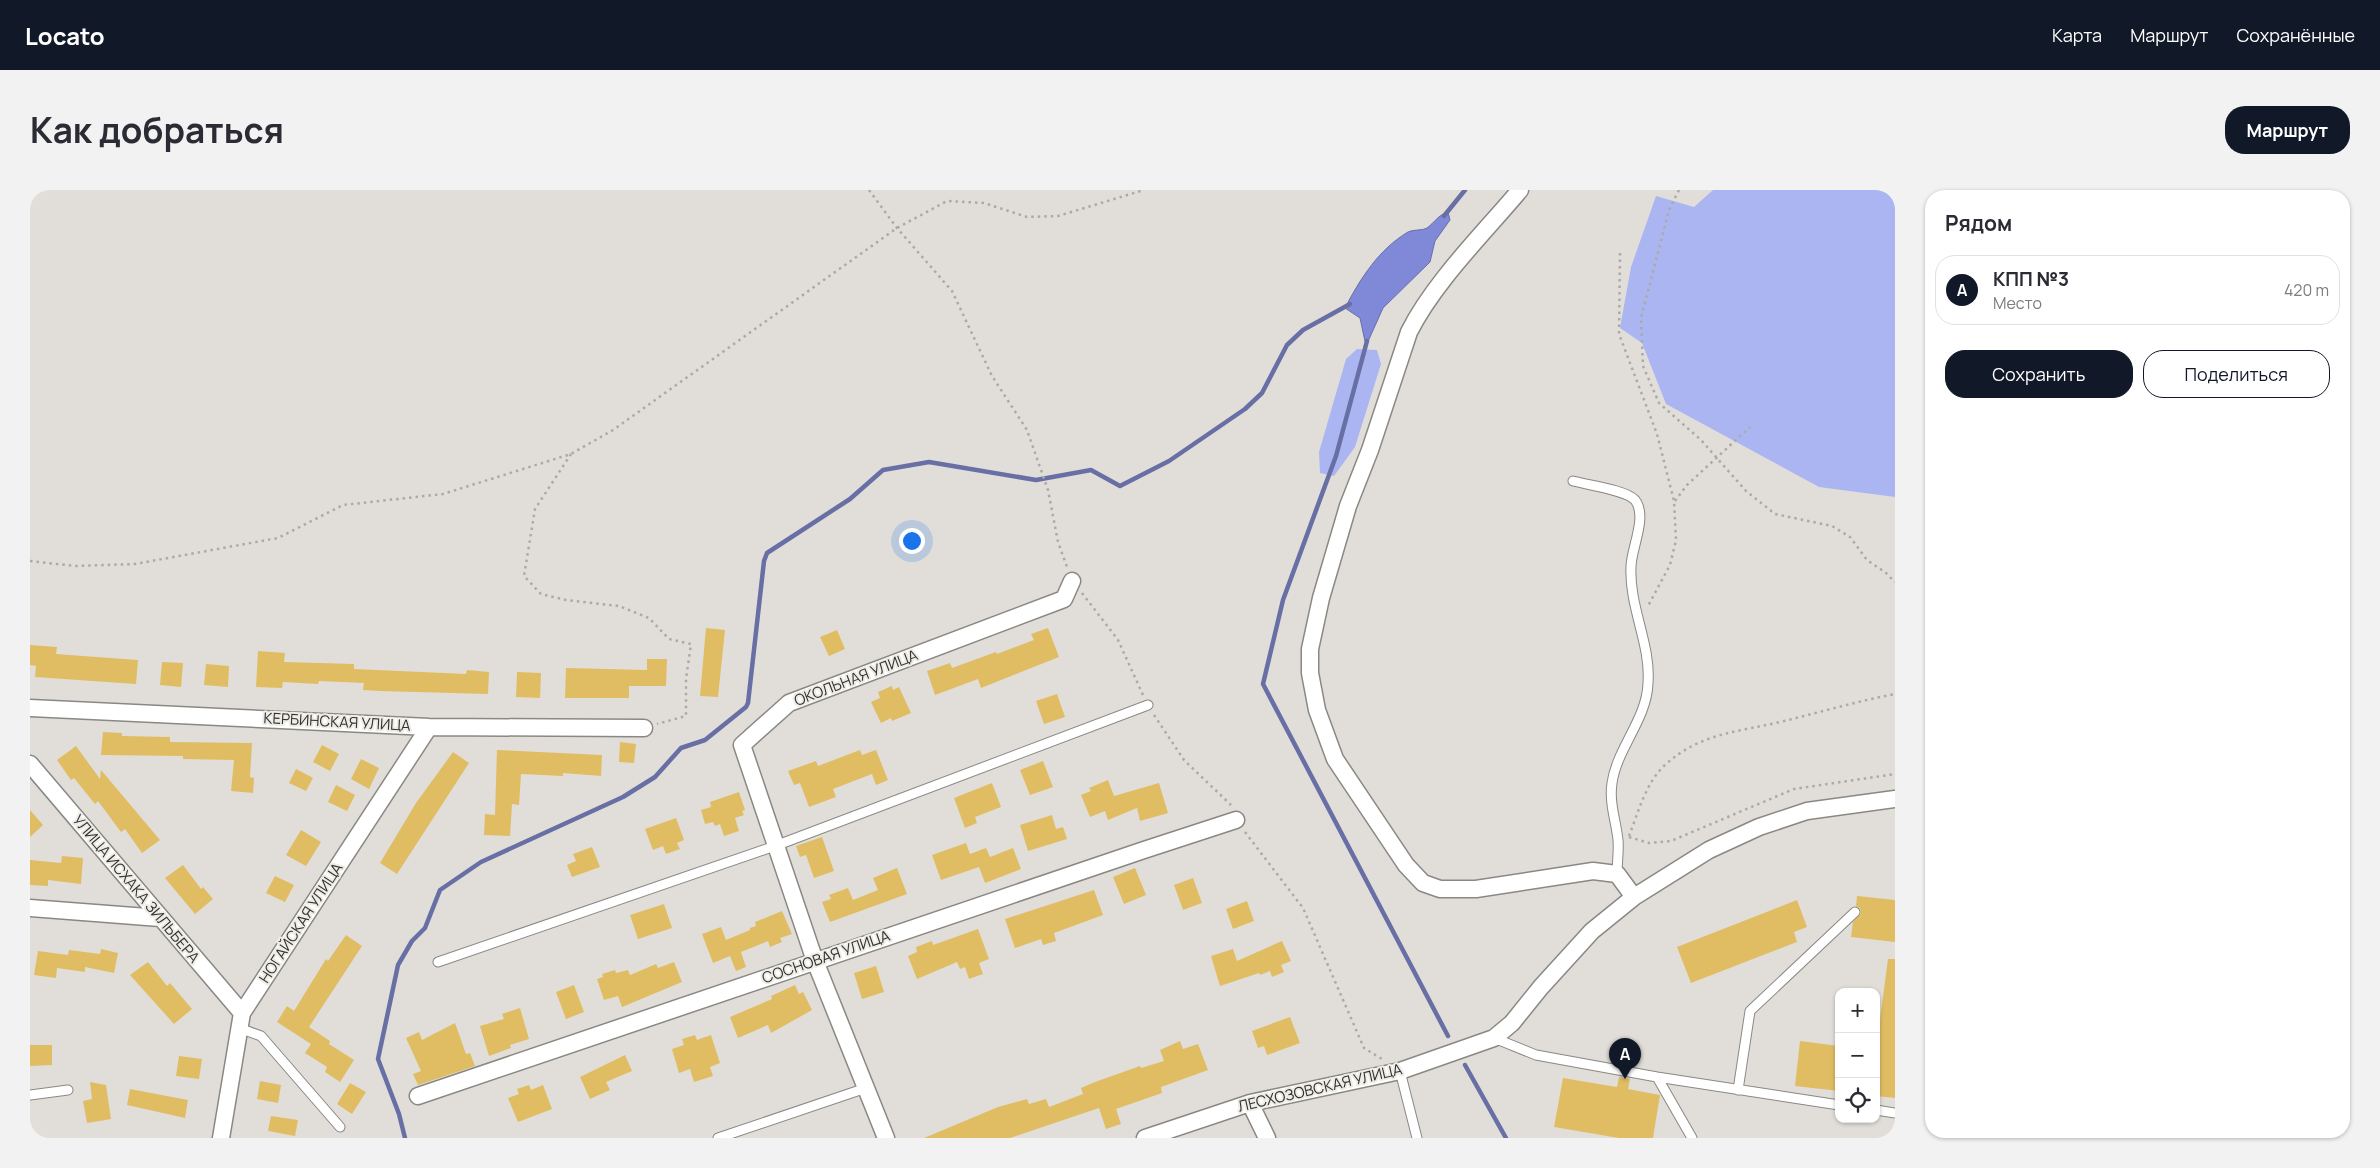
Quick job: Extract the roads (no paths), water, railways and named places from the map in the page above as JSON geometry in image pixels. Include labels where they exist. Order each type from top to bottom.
[{"type":"street","points":[[1520,190],[1434,292],[1417,316],[1409,332],[1370,450],[1348,506],[1321,598],[1310,649],[1310,673],[1317,710],[1335,759],[1406,865],[1423,883],[1440,889],[1476,889],[1593,871],[1617,874],[1634,897]]},
{"type":"street","name":"ОКОЛЬНАЯ УЛИЦА","points":[[774,846],[742,745],[789,703],[1064,599],[1072,581]]},
{"type":"street","name":"КЕРБИНСКАЯ УЛИЦА","points":[[30,708],[430,727],[644,728]]},
{"type":"street","name":"НОГАЙСКАЯ УЛИЦА","points":[[221,1138],[241,1020],[430,727]]},
{"type":"street","name":"УЛИЦА ИСХАКА ЗИЛЬБЕРА","points":[[30,764],[160,918],[241,1020]]},
{"type":"street","points":[[1494,1038],[1512,1023],[1541,987],[1592,931],[1634,897],[1709,850],[1759,827],[1807,811],[1895,799]]},
{"type":"street","name":"СОСНОВАЯ УЛИЦА","points":[[418,1096],[1236,820]]},
{"type":"street","points":[[774,846],[816,961],[886,1138]]},
{"type":"street","points":[[30,908],[160,918]]},
{"type":"street","name":"ЛЕСХОЗОВСКАЯ УЛИЦА","points":[[1145,1138],[1250,1103],[1400,1071],[1494,1038]]},
{"type":"street","points":[[1250,1103],[1266,1138]]},
{"type":"lane","points":[[1573,481],[1624,494],[1634,500],[1640,511],[1630,566],[1632,589],[1648,663],[1648,684],[1646,698],[1617,765],[1612,783],[1611,808],[1618,841],[1617,874]]},
{"type":"lane","points":[[438,962],[774,846],[1148,705]]},
{"type":"lane","points":[[1738,1090],[1750,1012],[1855,912]]},
{"type":"lane","points":[[241,1020],[261,1036],[340,1127]]},
{"type":"lane","points":[[1494,1038],[1536,1055],[1657,1077],[1835,1104]]},
{"type":"lane","points":[[1400,1071],[1417,1138]]},
{"type":"lane","points":[[1657,1077],[1692,1138]]},
{"type":"lane","points":[[718,1138],[866,1088]]},
{"type":"lane","points":[[30,1096],[68,1090]]},
{"type":"lane","points":[[1880,1111],[1895,1113]]},
{"type":"waterway","points":[[1444,216],[1465,190]]},
{"type":"waterway","points":[[405,1138],[399,1114],[378,1059],[398,965],[412,941],[425,928],[440,890],[481,862],[623,797],[655,777],[681,748],[705,740],[746,707],[764,561],[767,553],[850,499],[883,470],[929,462],[1036,480],[1091,470],[1120,486],[1169,461],[1245,409],[1262,393],[1287,345],[1303,330],[1350,304]]},
{"type":"waterway","points":[[1367,341],[1336,456],[1283,600],[1263,684],[1448,1036]]},
{"type":"waterway","points":[[1465,1065],[1506,1138]]},
{"type":"place","name":"КПП №3","points":[[1625,1079]]}]
